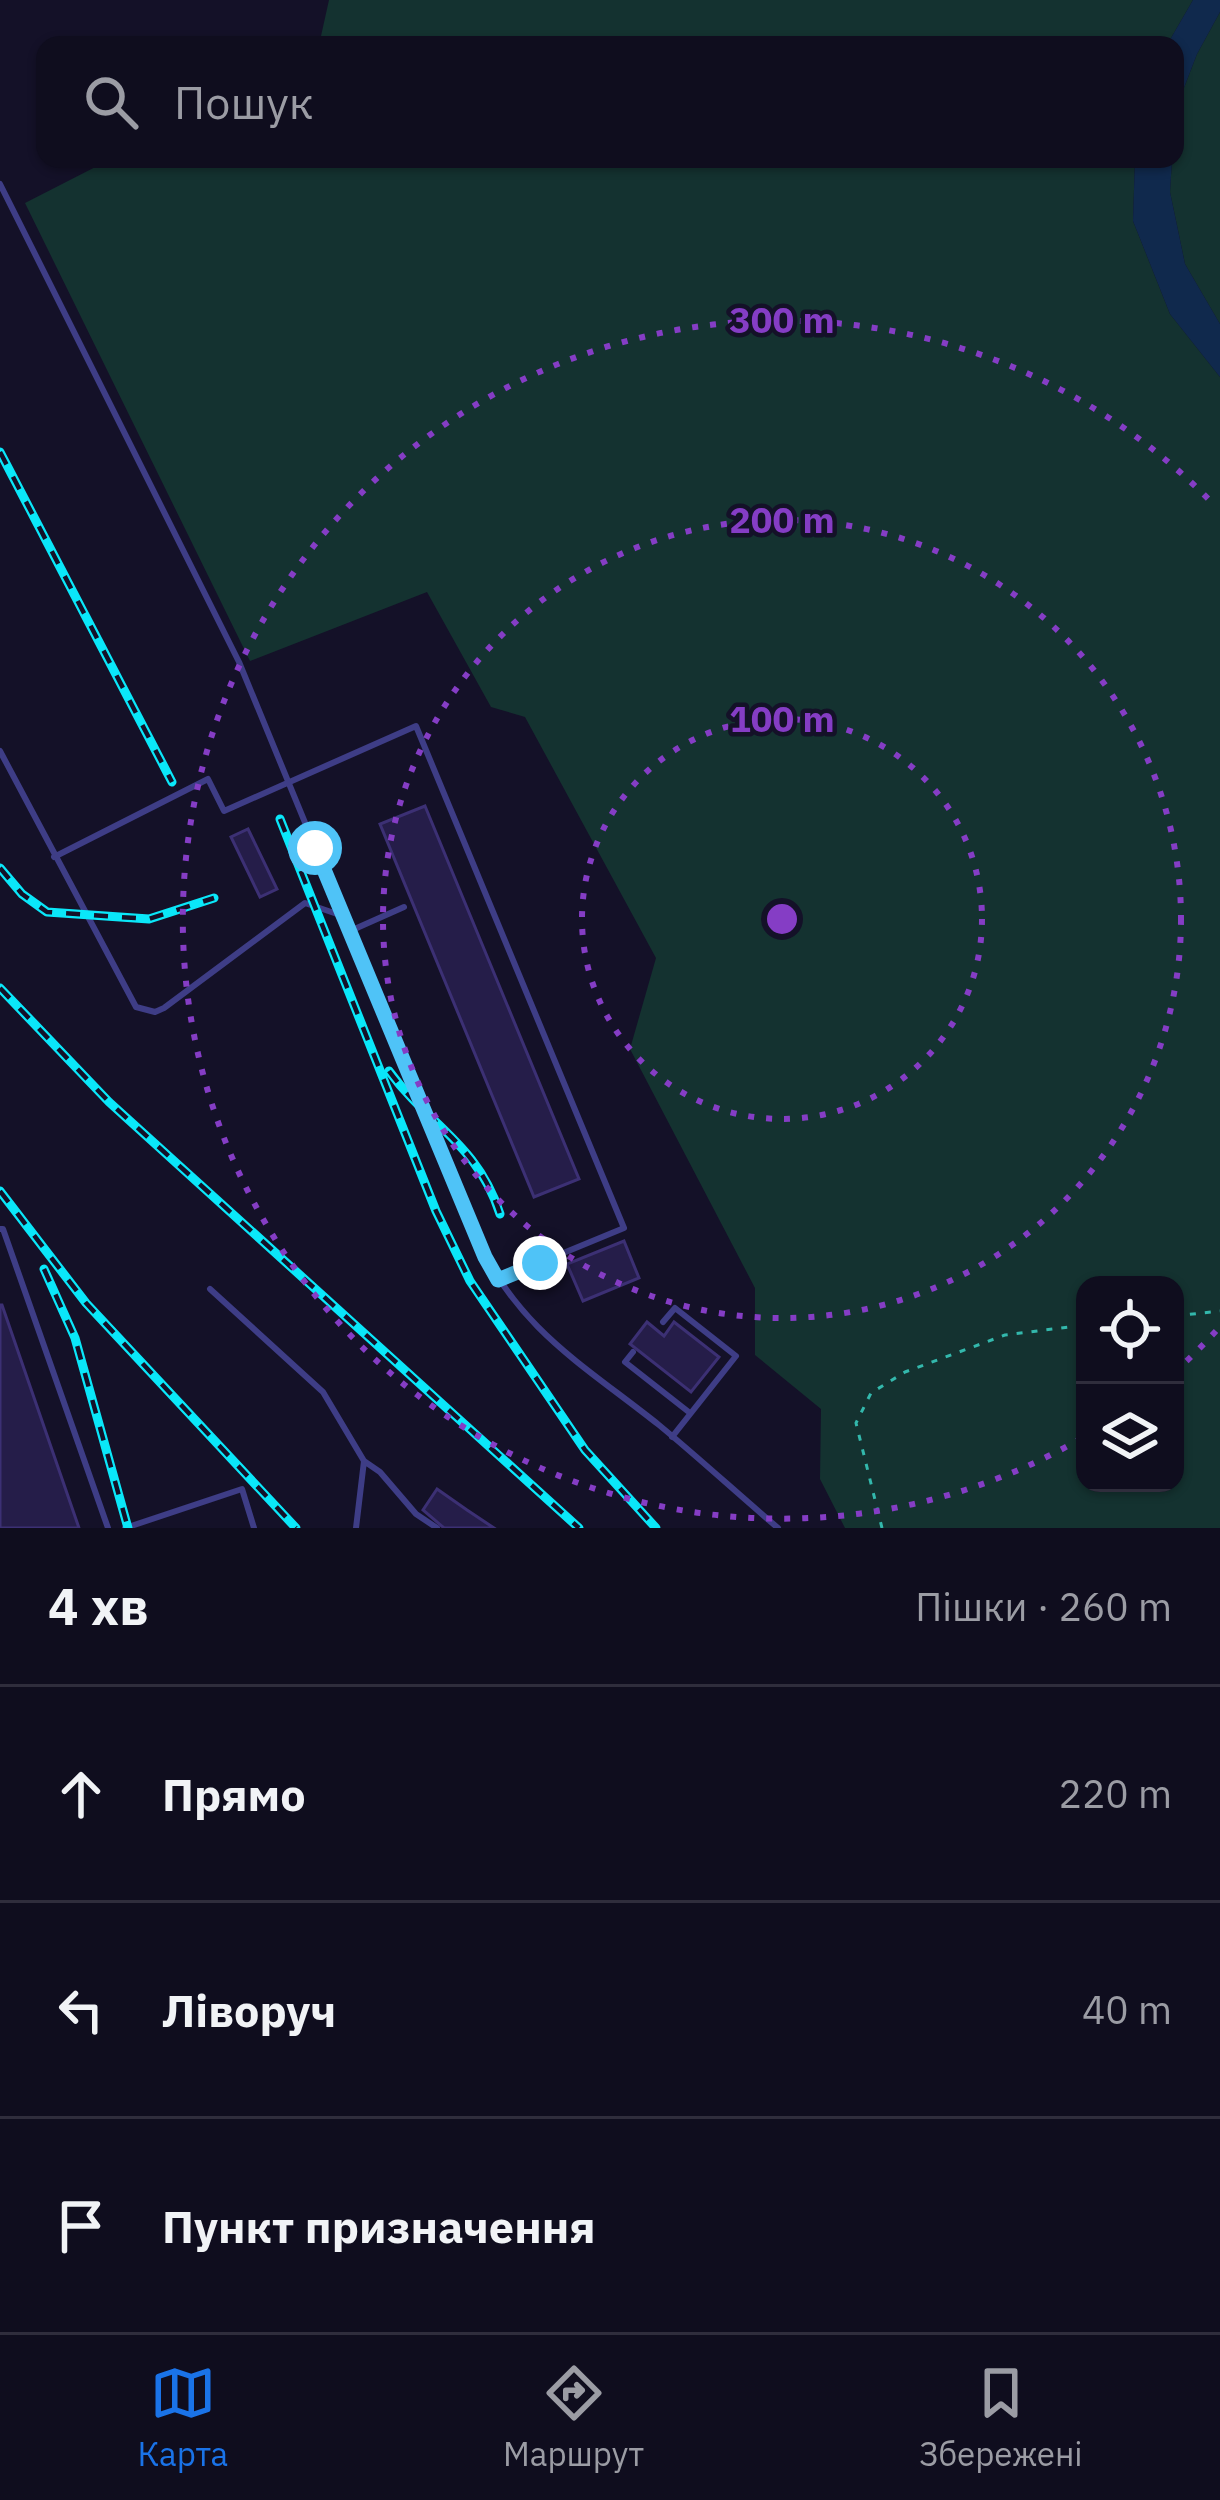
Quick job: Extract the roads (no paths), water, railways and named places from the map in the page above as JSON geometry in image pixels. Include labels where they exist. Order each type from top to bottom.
[{"type":"lane","points":[[0,184],[239,662],[475,1236],[498,1280],[516,1307],[546,1336],[778,1528]]},
{"type":"lane","points":[[55,857],[208,779],[224,811],[416,726],[623,1228],[498,1280]]},
{"type":"lane","points":[[0,751],[129,1000],[145,1011],[164,1008],[305,903],[344,916]]},
{"type":"lane","points":[[350,931],[404,908]]},
{"type":"lane","points":[[0,1229],[4,1229],[108,1528]]},
{"type":"lane","points":[[210,1289],[323,1392],[364,1461],[436,1528]]},
{"type":"lane","points":[[664,1322],[675,1308],[736,1355],[672,1436]]},
{"type":"lane","points":[[633,1352],[626,1362],[691,1413]]},
{"type":"lane","points":[[356,1528],[364,1461]]},
{"type":"lane","points":[[125,1528],[242,1489],[254,1528]]},
{"type":"water","points":[[1193,0],[1220,0],[1220,12],[1184,88],[1184,36],[1172,36]]},
{"type":"water","points":[[1135,168],[1171,168],[1170,192],[1185,264],[1220,324],[1220,377],[1170,314],[1133,221]]},
{"type":"railway","points":[[0,452],[172,782]]},
{"type":"railway","points":[[280,819],[436,1211],[470,1281],[585,1450],[656,1528]]},
{"type":"railway","points":[[0,868],[22,894],[47,912],[149,919],[214,898]]},
{"type":"railway","points":[[0,988],[109,1102],[579,1528]]},
{"type":"railway","points":[[389,1071],[479,1169],[500,1214]]},
{"type":"railway","points":[[0,1191],[86,1303],[296,1528]]},
{"type":"railway","points":[[44,1269],[75,1338],[128,1528]]}]
